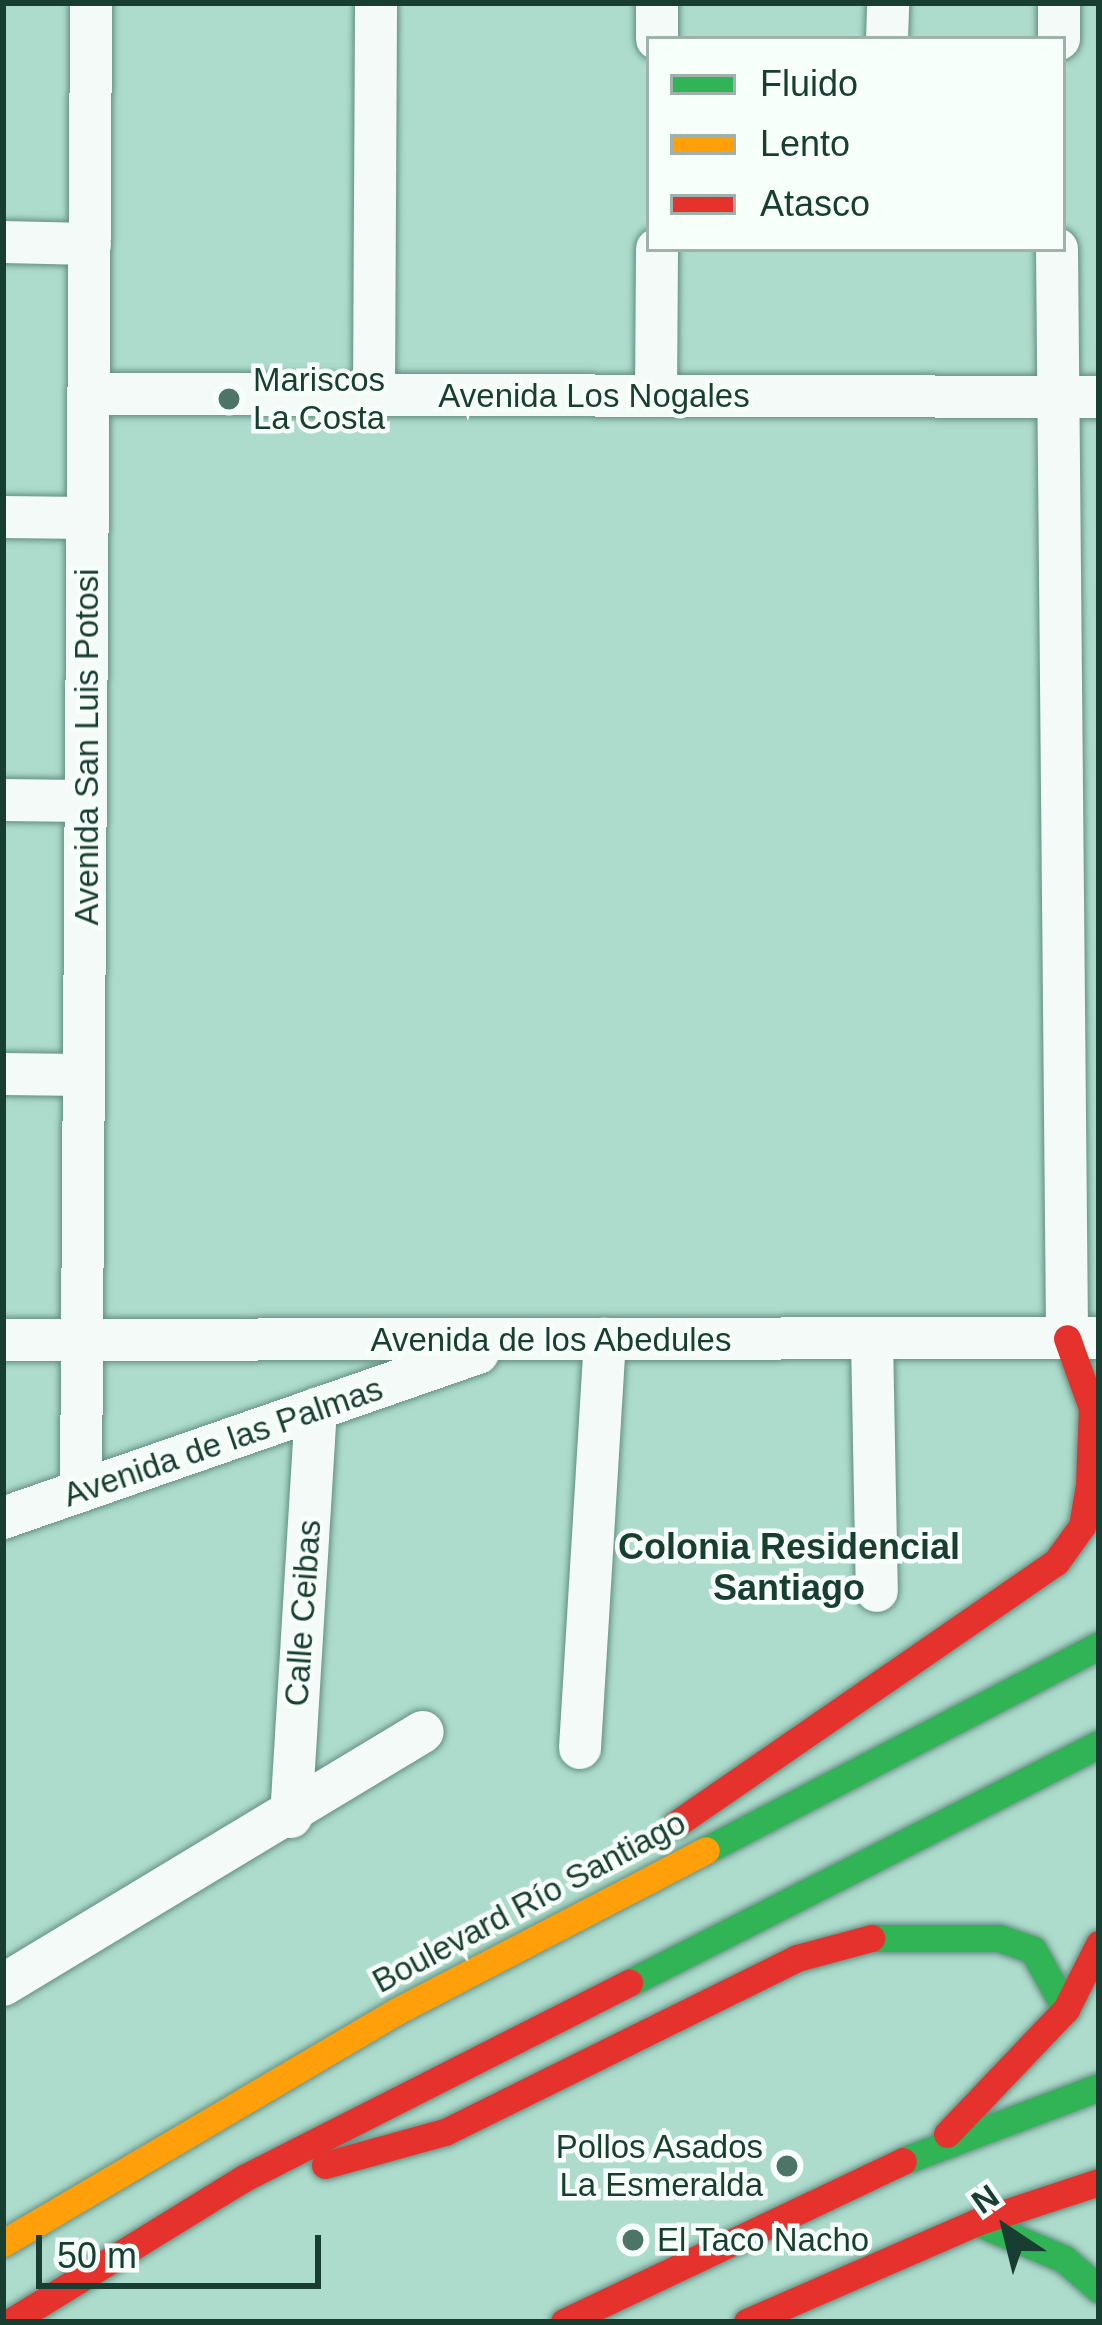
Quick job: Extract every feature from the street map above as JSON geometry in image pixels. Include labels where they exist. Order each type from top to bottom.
[{"type":"main road","points":[[398,2011],[1056,1562],[1082,1526],[1089,1484],[1092,1408],[1083,1338]]},
{"type":"main road","name":"Boulevard Río Santiago","points":[[3,2243],[398,2011],[1099,1645]]},
{"type":"main road","points":[[10,2322],[244,2178],[1099,1744]]},
{"type":"main road","points":[[244,2178],[383,2155],[445,2132],[797,1958],[864,1938],[999,1937],[1033,1951],[1066,2009]]},
{"type":"main road","points":[[931,2149],[1066,2009],[1099,1944]]},
{"type":"main road","points":[[564,2322],[931,2149],[1099,2087]]},
{"type":"main road","points":[[747,2322],[977,2222],[1099,2182]]},
{"type":"main road","points":[[977,2222],[1064,2259],[1099,2289]]},
{"type":"street","name":"Avenida San Luis Potosi","points":[[81,1491],[91,3]]},
{"type":"street","points":[[374,395],[376,3]]},
{"type":"street","points":[[657,3],[657,36]]},
{"type":"street","points":[[887,36],[888,3]]},
{"type":"street","points":[[1059,3],[1059,36]]},
{"type":"street","points":[[3,242],[90,244]]},
{"type":"street","points":[[656,396],[657,252]]},
{"type":"street","points":[[1057,252],[1056,397],[1083,1338]]},
{"type":"street","name":"Avenida Los Nogales","points":[[89,394],[1099,397]]},
{"type":"street","points":[[3,517],[88,518]]},
{"type":"street","points":[[3,800],[86,800]]},
{"type":"street","points":[[3,1074],[84,1075]]},
{"type":"street","name":"Avenida de los Abedules","points":[[3,1340],[1083,1338]]},
{"type":"street","points":[[580,1748],[605,1339]]},
{"type":"street","points":[[872,1339],[878,1591]]},
{"type":"street","name":"Avenida de las Palmas","points":[[3,1518],[511,1342]]},
{"type":"street","name":"Calle Ceibas","points":[[291,1817],[316,1409]]},
{"type":"street","points":[[3,1985],[291,1817],[423,1732]]},
{"type":"traffic: fast","points":[[706,1850],[1099,1645]]},
{"type":"traffic: fast","points":[[629,1983],[1099,1744]]},
{"type":"traffic: fast","points":[[871,1938],[999,1938],[1033,1950],[1066,2009]]},
{"type":"traffic: fast","points":[[903,2161],[1099,2087]]},
{"type":"traffic: fast","points":[[977,2222],[1064,2259],[1099,2289]]},
{"type":"traffic: slow","points":[[3,2243],[397,2011],[706,1850]]},
{"type":"traffic: jam","points":[[676,1824],[1056,1562],[1082,1526],[1089,1485],[1092,1408],[1067,1338]]},
{"type":"traffic: jam","points":[[325,2165],[445,2132],[797,1958],[871,1938]]},
{"type":"traffic: jam","points":[[947,2134],[1066,2009],[1099,1944]]},
{"type":"traffic: jam","points":[[10,2322],[244,2178],[629,1983]]},
{"type":"traffic: jam","points":[[564,2322],[903,2161]]},
{"type":"traffic: jam","points":[[747,2322],[977,2222],[1099,2182]]},
{"type":"place","name":"Mariscos La Costa","points":[[229,399]]},
{"type":"place","name":"Pollos Asados La Esmeralda","points":[[787,2166]]},
{"type":"place","name":"El Taco Nacho","points":[[633,2240]]},
{"type":"district","name":"Colonia Residencial Santiago","points":[[789,1566]]}]
